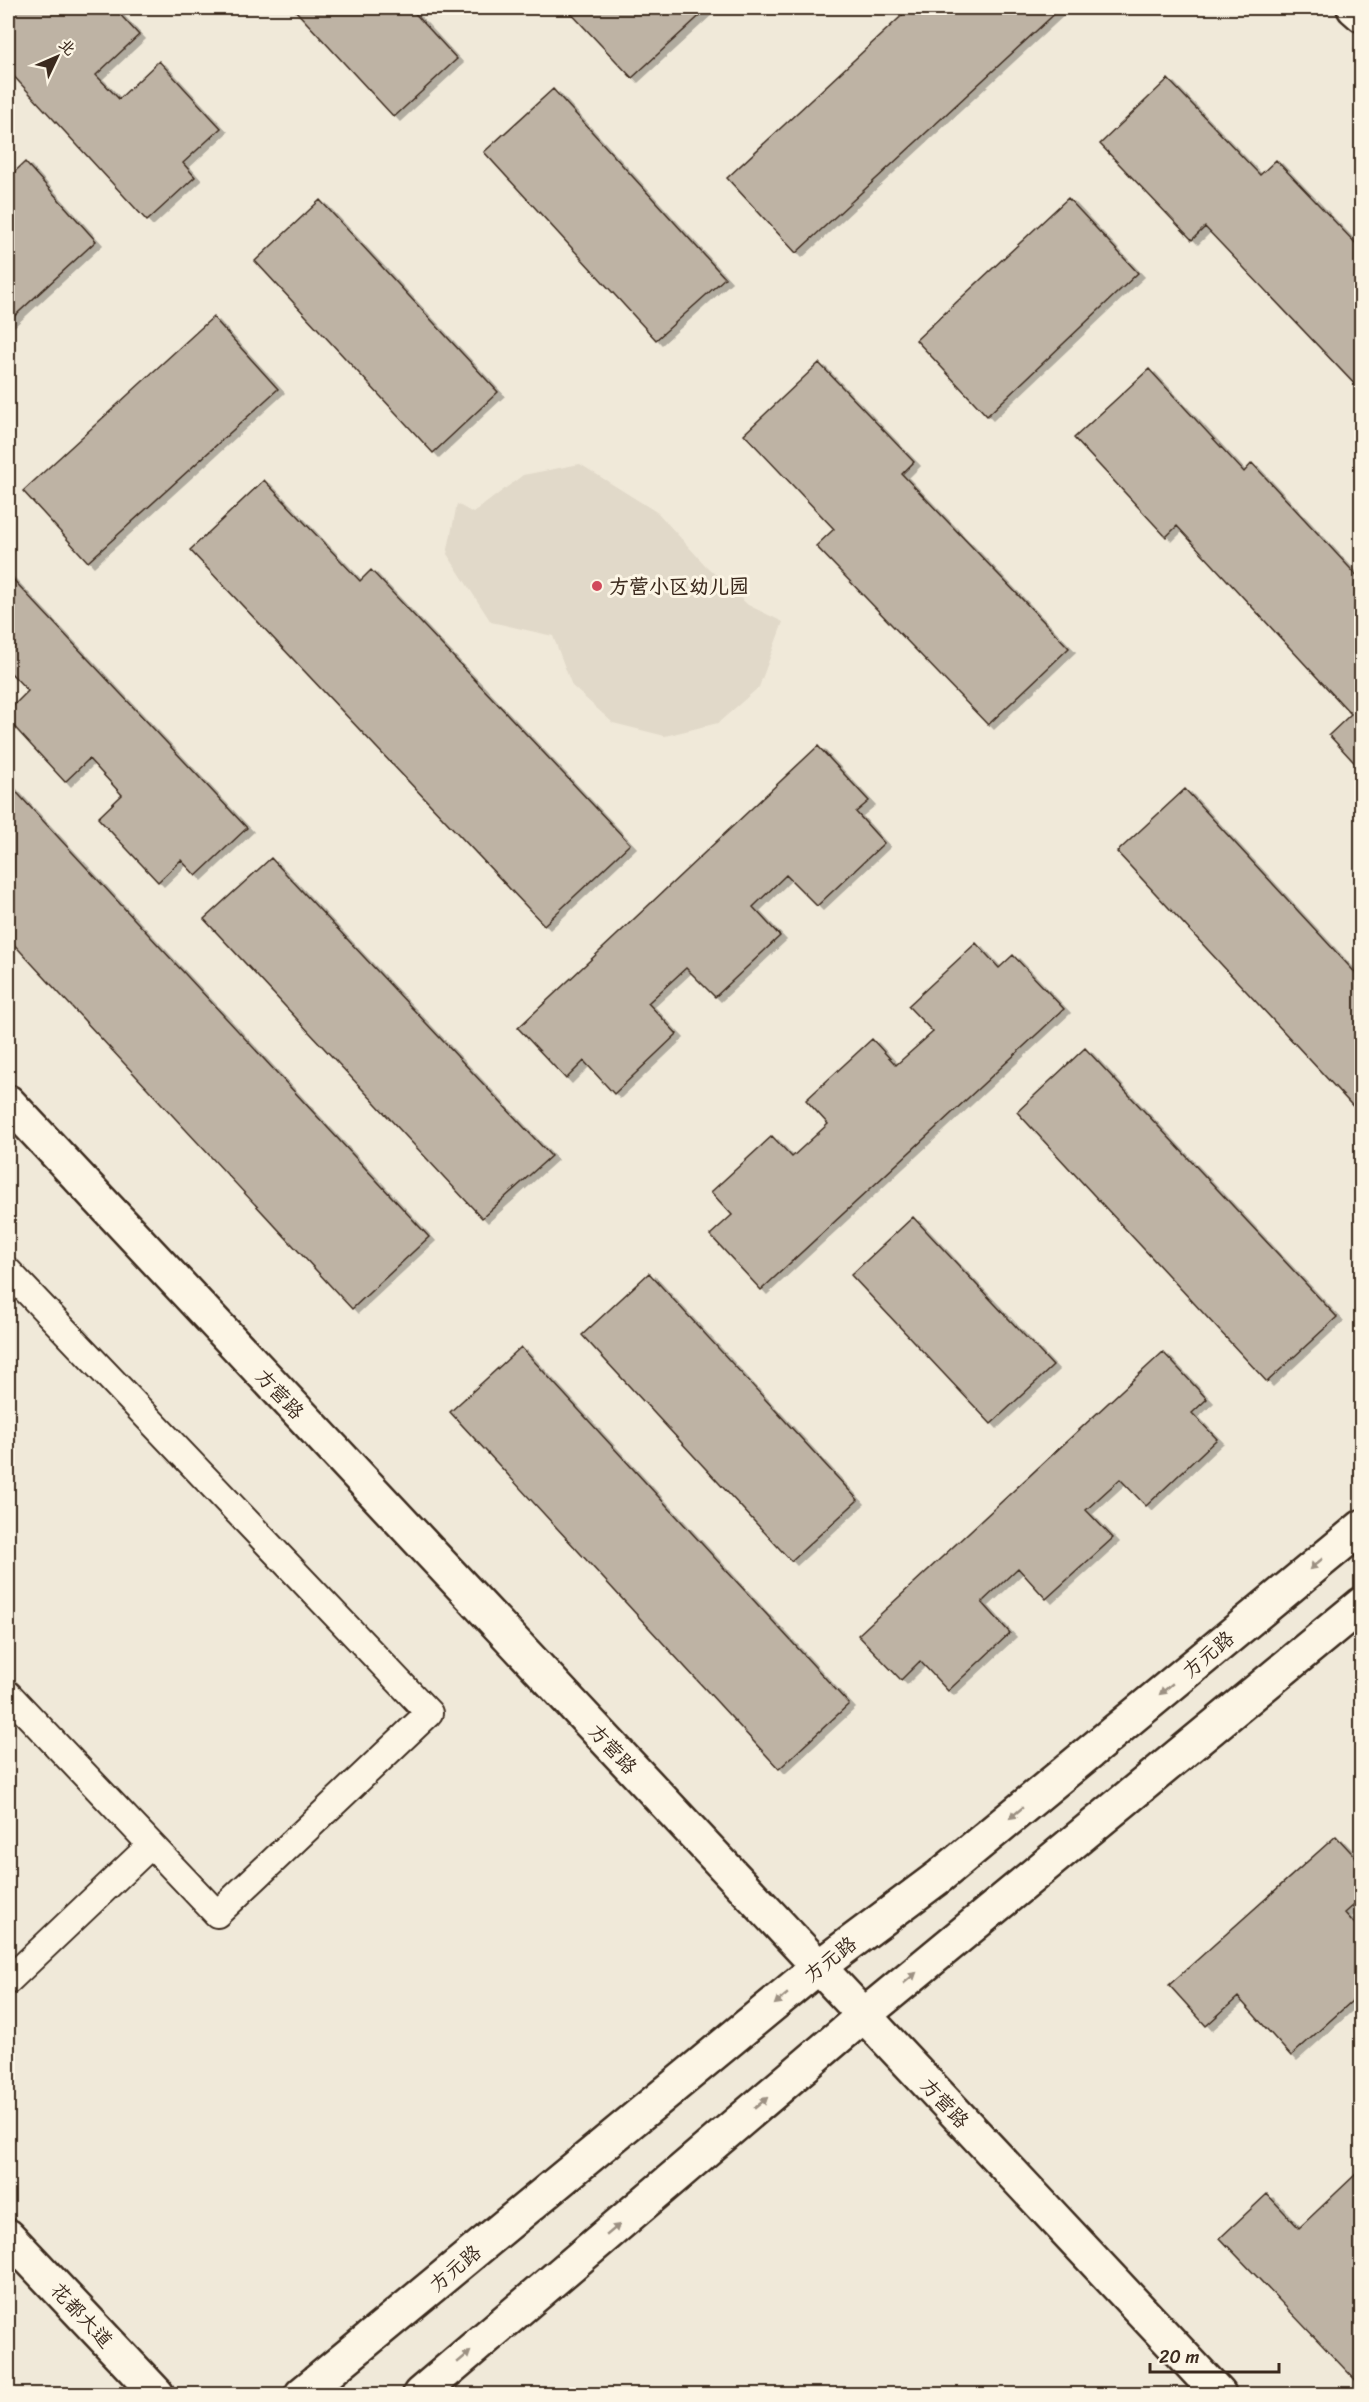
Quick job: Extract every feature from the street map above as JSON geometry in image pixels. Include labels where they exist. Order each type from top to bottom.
[{"type":"street","points":[[1354,8],[1362,15]]},
{"type":"street","name":"方营路","points":[[8,1102],[817,1968],[1219,2394]]},
{"type":"street","name":"方元路","points":[[302,2394],[817,1968],[940,1876],[1362,1527]]},
{"type":"street","points":[[420,2394],[863,2016],[1362,1604]]},
{"type":"street","name":"花都大道","points":[[8,2236],[157,2394]]},
{"type":"lane","points":[[8,1271],[429,1713],[217,1914],[8,1694]]},
{"type":"lane","points":[[8,1981],[151,1845]]},
{"type":"shaded area","name":"方营小区幼儿园","points":[[580,464],[658,513],[706,566],[748,605],[783,622],[759,687],[718,723],[665,736],[613,723],[572,686],[553,636],[491,622],[447,554],[457,504],[473,513],[523,475]]},
{"type":"building","points":[[8,8],[114,8],[139,35],[96,75],[119,99],[159,61],[221,128],[183,163],[195,177],[147,221],[8,70]]},
{"type":"building","points":[[293,8],[410,8],[457,59],[394,117]]},
{"type":"building","points":[[566,8],[708,8],[632,78]]},
{"type":"building","points":[[910,8],[1061,8],[796,253],[727,178]]},
{"type":"building","points":[[1168,79],[1260,175],[1276,160],[1362,250],[1362,392],[1205,227],[1192,240],[1100,144]]},
{"type":"building","points":[[553,89],[725,278],[656,340],[484,152]]},
{"type":"building","points":[[25,162],[96,241],[8,322],[8,178]]},
{"type":"building","points":[[1068,198],[1138,273],[987,416],[916,340]]},
{"type":"building","points":[[320,200],[498,392],[433,453],[255,261]]},
{"type":"building","points":[[213,317],[278,389],[88,562],[23,491]]},
{"type":"building","points":[[819,363],[914,462],[902,474],[1069,648],[988,725],[816,546],[834,529],[744,434]]},
{"type":"building","points":[[1149,369],[1244,472],[1252,463],[1362,581],[1362,771],[1329,735],[1351,714],[1177,526],[1166,537],[1074,438]]},
{"type":"building","points":[[264,480],[360,581],[371,570],[630,844],[544,925],[190,550]]},
{"type":"building","points":[[8,574],[247,828],[196,876],[181,860],[158,882],[98,818],[122,795],[89,759],[65,782],[8,720],[8,711],[28,691],[8,670]]},
{"type":"building","points":[[818,746],[869,801],[856,812],[884,843],[817,906],[786,875],[753,907],[780,936],[715,997],[686,968],[648,1003],[677,1034],[614,1094],[584,1061],[566,1079],[518,1028]]},
{"type":"building","points":[[8,783],[429,1237],[352,1309],[8,938]]},
{"type":"building","points":[[1185,789],[1362,980],[1362,1116],[1117,852]]},
{"type":"building","points":[[271,858],[551,1156],[482,1218],[204,919]]},
{"type":"building","points":[[976,943],[999,968],[1013,955],[1064,1009],[761,1290],[710,1235],[732,1215],[711,1192],[772,1136],[792,1157],[828,1124],[806,1100],[872,1039],[896,1065],[933,1032],[908,1006]]},
{"type":"building","points":[[1085,1048],[1337,1317],[1267,1382],[1017,1112]]},
{"type":"building","points":[[913,1217],[1053,1366],[991,1424],[851,1275]]},
{"type":"building","points":[[649,1273],[858,1500],[791,1561],[582,1335]]},
{"type":"building","points":[[521,1347],[849,1704],[779,1769],[450,1412]]},
{"type":"building","points":[[1163,1352],[1207,1399],[1192,1413],[1217,1439],[1146,1506],[1120,1479],[1086,1510],[1113,1538],[1046,1599],[1018,1568],[982,1602],[1010,1633],[948,1691],[920,1661],[901,1680],[858,1635]]},
{"type":"building","points":[[1336,1836],[1362,1864],[1362,1898],[1345,1913],[1362,1932],[1362,1992],[1291,2056],[1238,1997],[1206,2026],[1169,1985]]},
{"type":"building","points":[[1357,2173],[1362,2178],[1362,2387],[1220,2238],[1267,2194],[1299,2228]]},
{"type":"place","name":"方营小区幼儿园","points":[[597,586]]}]
